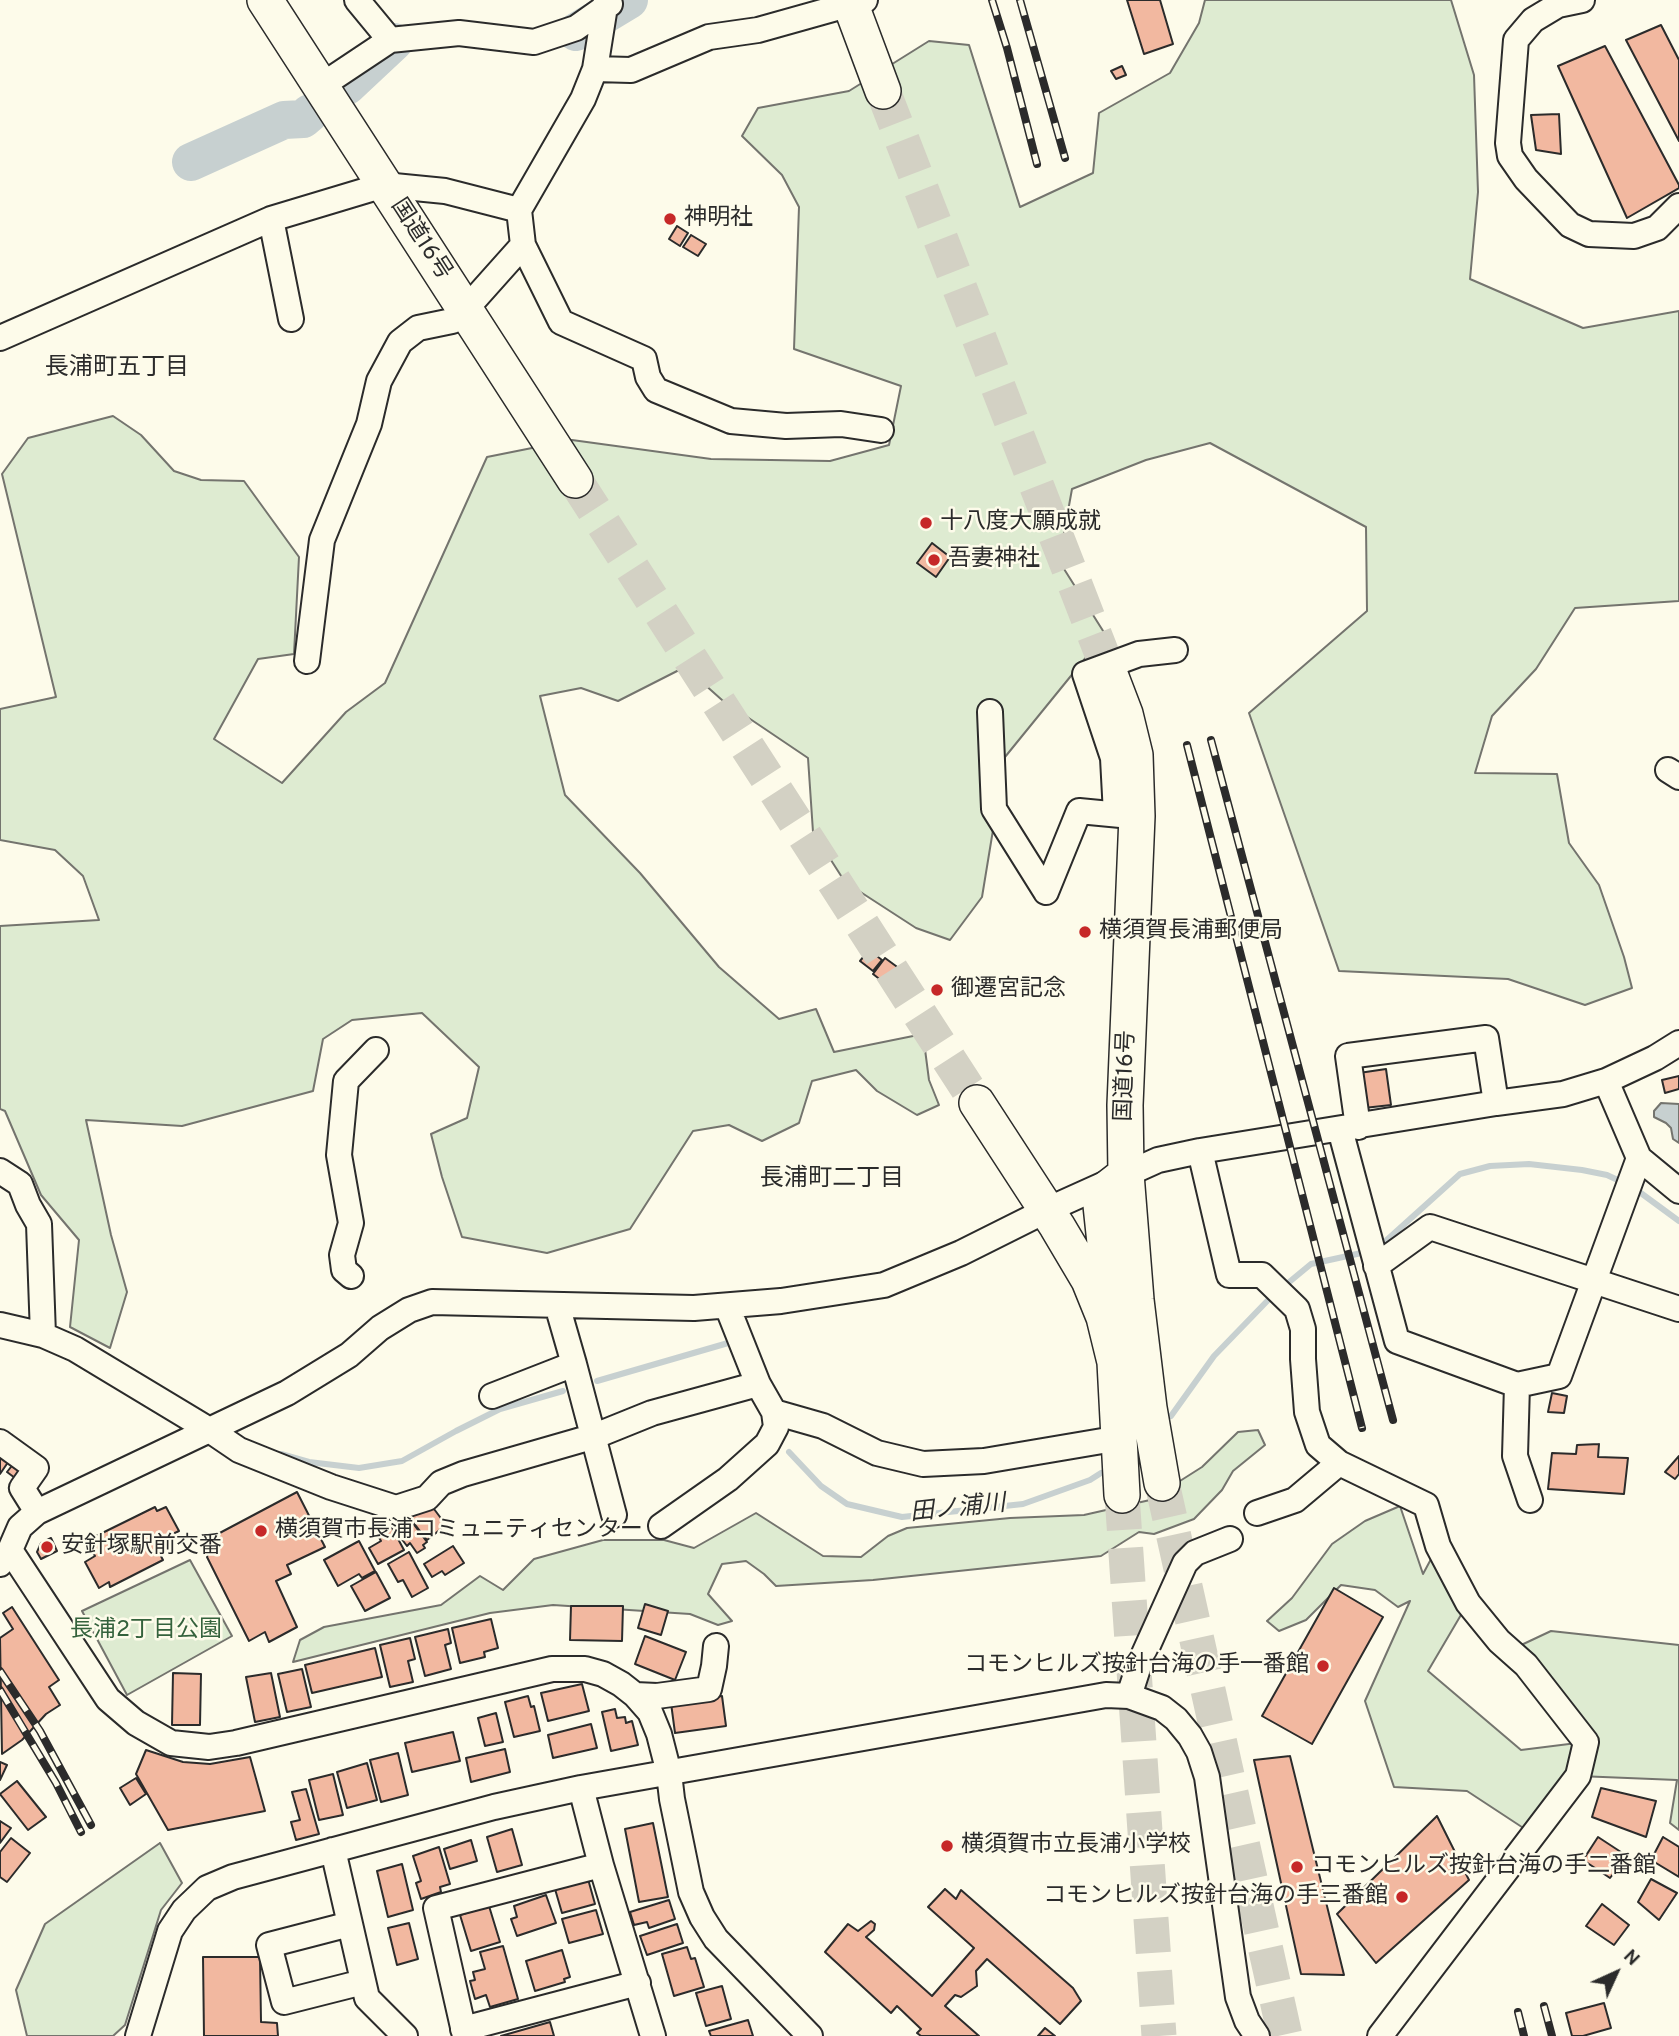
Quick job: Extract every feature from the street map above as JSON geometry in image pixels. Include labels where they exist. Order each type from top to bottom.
[{"type":"highway","name":"国道16号","points":[[265,0],[575,480]]},
{"type":"highway","points":[[855,1],[883,91]]},
{"type":"highway","name":"国道16号","points":[[1109,672],[1125,714],[1135,755],[1126,815],[1126,1174],[1143,1354],[1162,1483]]},
{"type":"highway","points":[[977,1103],[1089,1280],[1104,1317],[1115,1362]]},
{"type":"highway","points":[[1122,1495],[1115,1337],[1101,1205],[1108,1188],[1126,1174]]},
{"type":"street","points":[[357,0],[390,40]]},
{"type":"street","points":[[1582,0],[1558,5],[1533,20],[1516,40],[1508,143],[1510,156],[1526,179],[1570,225],[1589,234],[1634,236],[1657,228],[1679,206]]},
{"type":"street","points":[[595,69],[631,70],[709,37],[758,30],[855,1]]},
{"type":"street","points":[[321,86],[390,40],[459,33],[534,42],[576,28],[609,3]]},
{"type":"street","points":[[609,3],[595,69],[583,99],[519,210],[523,245],[561,322],[644,359],[648,377],[656,390],[731,421],[786,426],[841,424],[881,430]]},
{"type":"street","points":[[0,338],[271,219],[384,185],[445,191],[519,210]]},
{"type":"street","points":[[271,219],[291,319]]},
{"type":"street","points":[[307,661],[322,540],[369,424],[379,380],[400,342],[418,328],[452,321],[523,245]]},
{"type":"street","points":[[989,712],[994,809],[1046,892],[1079,811],[1126,815],[1113,758],[1085,674],[1139,654],[1174,650]]},
{"type":"street","points":[[1496,1103],[1486,1038],[1348,1056],[1349,1128],[1376,1266],[1397,1341],[1517,1385],[1559,1376],[1639,1158]]},
{"type":"street","points":[[810,2036],[716,1939],[702,1917],[691,1892],[659,1734],[650,1712],[635,1695],[603,1674],[585,1669],[552,1670],[236,1743],[209,1747],[171,1743],[135,1723],[108,1699],[5,1557],[20,1527],[37,1512],[288,1393],[349,1355],[380,1328],[409,1310],[432,1301],[694,1308],[781,1301],[884,1285],[961,1253],[1047,1210],[1158,1160],[1200,1151],[1563,1094],[1606,1081],[1655,1058],[1679,1042]]},
{"type":"street","points":[[351,1276],[344,1270],[342,1255],[351,1223],[339,1155],[346,1081],[376,1050]]},
{"type":"street","points":[[1606,1081],[1639,1158],[1679,1191]]},
{"type":"street","points":[[1200,1151],[1229,1275],[1262,1275],[1297,1309],[1303,1329],[1307,1412],[1318,1445],[1339,1463],[1426,1505],[1438,1546],[1468,1604],[1499,1641],[1526,1665],[1586,1742],[1578,1776],[1380,2036]]},
{"type":"street","points":[[0,1171],[20,1184],[39,1224],[43,1335]]},
{"type":"street","points":[[1376,1266],[1430,1227],[1679,1309]]},
{"type":"street","points":[[557,1305],[595,1436],[614,1515]]},
{"type":"street","points":[[662,1526],[728,1479],[767,1444],[776,1427],[774,1412],[758,1384],[727,1306]]},
{"type":"street","points":[[0,1325],[43,1335],[75,1349],[239,1450],[331,1487],[396,1508],[426,1498],[441,1483],[463,1474],[595,1436],[652,1413],[758,1384]]},
{"type":"street","points":[[492,1396],[574,1364]]},
{"type":"street","points":[[1517,1385],[1515,1456],[1530,1500]]},
{"type":"street","points":[[774,1412],[823,1426],[877,1453],[923,1464],[984,1461],[1120,1438]]},
{"type":"street","points":[[0,1442],[36,1468],[22,1488],[37,1512]]},
{"type":"street","points":[[1257,1513],[1295,1500],[1339,1463]]},
{"type":"street","points":[[1129,1696],[1139,1665],[1185,1563],[1195,1553],[1230,1539]]},
{"type":"street","points":[[635,1695],[657,1696],[709,1689],[716,1646]]},
{"type":"street","points":[[138,2036],[170,1931],[184,1910],[207,1888],[233,1877],[494,1807],[581,1788],[1084,1698],[1129,1696],[1146,1700],[1169,1714],[1190,1736],[1199,1752],[1206,1777],[1238,1997],[1247,2021],[1257,2036]]},
{"type":"street","points":[[581,1788],[601,1865],[653,2036]]},
{"type":"street","points":[[333,1850],[367,1998],[405,2036]]},
{"type":"street","points":[[601,1865],[436,1908],[464,2032],[638,1983]]},
{"type":"street","points":[[350,1924],[269,1945],[284,2002],[363,1982]]},
{"type":"green space","points":[[1205,0],[1451,0],[1474,75],[1478,192],[1470,279],[1583,328],[1679,311],[1679,601],[1575,608],[1536,669],[1492,716],[1475,773],[1557,774],[1569,843],[1599,885],[1632,988],[1585,1005],[1508,979],[1339,971],[1249,713],[1367,611],[1366,527],[1210,443],[1146,460],[1072,489],[1059,561],[1105,634],[1005,757],[982,897],[950,940],[916,928],[845,882],[813,832],[808,758],[722,700],[685,667],[618,701],[581,688],[540,696],[565,795],[640,873],[719,967],[779,1019],[816,1009],[834,1052],[923,1034],[929,1080],[939,1105],[917,1115],[877,1091],[856,1070],[812,1081],[799,1123],[762,1141],[729,1125],[693,1131],[630,1229],[547,1253],[462,1237],[431,1134],[467,1118],[479,1067],[422,1013],[352,1020],[323,1039],[313,1091],[182,1126],[86,1120],[111,1235],[127,1292],[110,1348],[70,1327],[79,1240],[41,1195],[5,1111],[0,1109],[0,926],[99,920],[83,876],[55,850],[0,840],[0,709],[56,697],[2,474],[28,438],[113,416],[141,435],[174,471],[201,480],[244,481],[299,557],[294,654],[258,659],[214,739],[282,783],[346,712],[385,683],[487,457],[572,440],[711,459],[830,461],[889,445],[901,386],[794,349],[799,207],[782,175],[742,136],[758,108],[849,91],[929,41],[969,45],[1020,207],[1093,173],[1099,113],[1170,73],[1199,23]]},
{"type":"green space","points":[[1258,1430],[1265,1445],[1233,1471],[1222,1490],[1194,1519],[1154,1534],[1139,1532],[1101,1556],[873,1580],[776,1586],[746,1561],[722,1564],[708,1594],[732,1621],[718,1625],[690,1614],[553,1605],[490,1613],[293,1662],[300,1640],[324,1627],[441,1605],[480,1576],[503,1590],[534,1559],[603,1540],[664,1540],[694,1548],[756,1513],[823,1556],[861,1557],[888,1536],[907,1528],[1010,1518],[1084,1515],[1150,1500],[1202,1467],[1238,1432]]},
{"type":"green space","points":[[1400,1506],[1423,1574],[1438,1546],[1468,1603],[1428,1671],[1521,1750],[1585,1742],[1517,1647],[1551,1631],[1679,1645],[1679,1830],[1670,1823],[1677,1780],[1578,1776],[1534,1835],[1467,1791],[1394,1787],[1365,1701],[1410,1601],[1398,1607],[1375,1590],[1341,1585],[1306,1620],[1279,1631],[1267,1621],[1292,1598],[1332,1544],[1365,1521]]},
{"type":"green space","name":"長浦2丁目公園","points":[[190,1560],[232,1636],[127,1695],[82,1611]]},
{"type":"green space","points":[[160,1843],[182,1883],[161,1910],[125,2025],[113,2036],[27,2036],[16,1990],[45,1924]]},
{"type":"shaded area","points":[[1661,1103],[1679,1104],[1679,1143],[1673,1139],[1671,1128],[1654,1117],[1654,1111]]},
{"type":"building","points":[[1127,0],[1160,0],[1173,44],[1144,54]]},
{"type":"building","points":[[1661,25],[1679,60],[1679,141],[1626,40]]},
{"type":"building","points":[[1605,46],[1679,185],[1679,188],[1627,218],[1558,66]]},
{"type":"building","points":[[1122,66],[1126,75],[1116,79],[1111,71]]},
{"type":"building","points":[[1559,114],[1561,154],[1536,150],[1531,115]]},
{"type":"building","points":[[677,226],[688,233],[680,246],[669,239]]},
{"type":"building","points":[[691,235],[706,244],[698,256],[683,247]]},
{"type":"building","name":"吾妻神社","points":[[932,543],[950,557],[936,577],[917,563]]},
{"type":"building","points":[[869,950],[882,960],[873,971],[860,961]]},
{"type":"building","points":[[885,958],[900,969],[887,985],[873,974]]},
{"type":"building","points":[[1386,1069],[1391,1105],[1364,1108],[1359,1073]]},
{"type":"building","points":[[1679,1076],[1679,1089],[1665,1093],[1662,1080]]},
{"type":"building","points":[[1552,1393],[1567,1396],[1564,1413],[1548,1412]]},
{"type":"building","points":[[1599,1444],[1598,1457],[1628,1458],[1624,1494],[1548,1489],[1552,1453],[1576,1454],[1577,1445]]},
{"type":"building","points":[[0,1446],[13,1455],[0,1474]]},
{"type":"building","points":[[1679,1456],[1679,1474],[1675,1479],[1665,1472]]},
{"type":"building","points":[[18,1458],[23,1484],[7,1472]]},
{"type":"building","points":[[297,1492],[325,1547],[287,1565],[291,1574],[276,1581],[297,1627],[269,1642],[265,1632],[249,1641],[207,1557],[214,1536]]},
{"type":"building","points":[[431,1505],[446,1525],[427,1540],[406,1513]]},
{"type":"building","points":[[155,1507],[157,1511],[166,1507],[179,1531],[154,1543],[163,1560],[110,1587],[109,1582],[99,1588],[85,1562],[95,1556],[86,1541]]},
{"type":"building","points":[[406,1514],[427,1542],[423,1545],[425,1548],[417,1553],[410,1543],[407,1546],[391,1525]]},
{"type":"building","points":[[391,1526],[404,1550],[378,1564],[369,1548],[381,1541],[377,1534]]},
{"type":"building","name":"安針塚駅前交番","points":[[51,1538],[57,1551],[41,1559],[37,1552],[41,1543]]},
{"type":"building","points":[[359,1541],[375,1571],[362,1578],[359,1574],[338,1586],[324,1560]]},
{"type":"building","points":[[453,1546],[464,1563],[445,1575],[442,1571],[432,1577],[424,1564]]},
{"type":"building","points":[[409,1552],[428,1588],[412,1597],[403,1580],[398,1582],[388,1564]]},
{"type":"building","points":[[376,1572],[390,1598],[365,1611],[351,1586]]},
{"type":"building","name":"コモンヒルズ按針台海の手一番館","points":[[1334,1588],[1383,1617],[1312,1744],[1262,1716]]},
{"type":"building","points":[[645,1604],[668,1611],[661,1635],[638,1628]]},
{"type":"building","points":[[571,1606],[623,1606],[622,1641],[570,1640]]},
{"type":"building","points":[[12,1607],[59,1680],[49,1687],[60,1705],[46,1714],[22,1740],[2,1754],[0,1638],[13,1629],[3,1613]]},
{"type":"building","points":[[491,1619],[498,1648],[484,1652],[485,1657],[460,1663],[452,1628]]},
{"type":"building","points":[[448,1629],[451,1643],[445,1645],[451,1669],[425,1676],[415,1637]]},
{"type":"building","points":[[645,1636],[686,1652],[675,1680],[635,1664]]},
{"type":"building","points":[[410,1638],[415,1659],[408,1661],[413,1682],[390,1687],[380,1645]]},
{"type":"building","points":[[375,1648],[382,1677],[312,1693],[305,1665]]},
{"type":"building","points":[[302,1669],[311,1707],[287,1712],[278,1674]]},
{"type":"building","points":[[173,1673],[201,1674],[200,1725],[172,1725]]},
{"type":"building","points":[[271,1673],[280,1717],[255,1722],[246,1677]]},
{"type":"building","points":[[582,1684],[589,1711],[548,1721],[541,1693]]},
{"type":"building","points":[[528,1696],[531,1707],[534,1706],[540,1731],[514,1737],[505,1702]]},
{"type":"building","points":[[722,1696],[726,1726],[675,1733],[671,1703]]},
{"type":"building","points":[[615,1709],[617,1718],[625,1717],[626,1723],[632,1721],[638,1745],[611,1751],[602,1712]]},
{"type":"building","points":[[496,1713],[503,1742],[485,1746],[478,1718]]},
{"type":"building","points":[[591,1724],[597,1748],[553,1758],[548,1735]]},
{"type":"building","points":[[453,1732],[460,1761],[412,1772],[405,1743]]},
{"type":"building","points":[[505,1749],[510,1772],[471,1782],[466,1758]]},
{"type":"building","points":[[146,1750],[183,1762],[210,1764],[250,1757],[265,1811],[168,1830],[136,1774]]},
{"type":"building","points":[[398,1753],[408,1795],[381,1802],[370,1760]]},
{"type":"building","name":"コモンヒルズ按針台海の手二番館","points":[[1290,1756],[1344,1975],[1301,1974],[1254,1760]]},
{"type":"building","points":[[0,1762],[7,1765],[0,1780]]},
{"type":"building","points":[[367,1763],[377,1800],[347,1808],[337,1772]]},
{"type":"building","points":[[333,1774],[343,1815],[319,1820],[309,1780]]},
{"type":"building","points":[[136,1778],[146,1794],[130,1805],[120,1788]]},
{"type":"building","points":[[17,1781],[46,1817],[28,1830],[0,1794]]},
{"type":"building","points":[[1601,1788],[1656,1801],[1646,1837],[1592,1817]]},
{"type":"building","points":[[306,1789],[319,1834],[296,1840],[291,1822],[300,1820],[292,1792]]},
{"type":"building","name":"コモンヒルズ按針台海の手三番館","points":[[1437,1816],[1469,1880],[1376,1963],[1337,1914]]},
{"type":"building","points":[[0,1821],[11,1828],[0,1843]]},
{"type":"building","points":[[653,1823],[668,1897],[639,1902],[625,1829]]},
{"type":"building","points":[[512,1829],[522,1865],[497,1872],[487,1837]]},
{"type":"building","points":[[1598,1837],[1627,1856],[1610,1878],[1583,1860]]},
{"type":"building","points":[[1663,1837],[1679,1847],[1679,1877],[1651,1860]]},
{"type":"building","points":[[11,1838],[30,1853],[7,1882],[0,1877],[0,1852]]},
{"type":"building","points":[[471,1840],[477,1861],[450,1869],[444,1849]]},
{"type":"building","points":[[439,1847],[450,1884],[440,1887],[441,1892],[421,1899],[416,1883],[421,1881],[413,1856]]},
{"type":"building","points":[[402,1864],[413,1910],[388,1917],[377,1871]]},
{"type":"building","points":[[588,1879],[595,1904],[562,1913],[555,1889]]},
{"type":"building","points":[[1651,1879],[1677,1893],[1659,1920],[1638,1902]]},
{"type":"building","points":[[945,1889],[956,1899],[961,1890],[1073,1988],[1081,2001],[1060,2024],[987,1959],[976,1971],[977,1986],[961,1997],[955,1995],[945,2006],[979,2036],[921,2036],[917,2033],[921,2029],[897,2006],[891,2013],[825,1952],[848,1924],[858,1931],[871,1921],[875,1924],[874,1930],[866,1937],[932,1996],[974,1948],[928,1907]]},
{"type":"building","points":[[546,1895],[556,1923],[517,1936],[511,1919],[517,1917],[514,1906]]},
{"type":"building","points":[[669,1900],[675,1919],[649,1928],[647,1922],[634,1925],[630,1912]]},
{"type":"building","points":[[1602,1904],[1629,1925],[1614,1945],[1586,1926]]},
{"type":"building","points":[[489,1906],[500,1942],[471,1951],[460,1915]]},
{"type":"building","points":[[596,1910],[603,1934],[569,1943],[562,1919]]},
{"type":"building","points":[[409,1923],[418,1959],[397,1965],[388,1928]]},
{"type":"building","points":[[677,1924],[683,1943],[647,1955],[640,1936]]},
{"type":"building","points":[[503,1946],[518,1999],[490,2007],[486,1995],[475,1999],[470,1981],[475,1980],[473,1972],[485,1969],[480,1952]]},
{"type":"building","points":[[687,1947],[691,1959],[695,1958],[704,1987],[674,1996],[662,1954]]},
{"type":"building","points":[[562,1950],[570,1977],[564,1979],[565,1982],[535,1991],[526,1961]]},
{"type":"building","points":[[203,1957],[260,1957],[261,2022],[277,2023],[278,2036],[204,2036]]},
{"type":"building","points":[[722,1986],[731,2019],[706,2026],[696,1993]]},
{"type":"building","points":[[1604,2003],[1611,2028],[1583,2036],[1572,2036],[1566,2013]]},
{"type":"building","points":[[748,2020],[753,2036],[711,2036],[709,2031]]},
{"type":"building","points":[[550,2022],[554,2036],[501,2036]]},
{"type":"building","points":[[1045,2028],[1055,2036],[1038,2036]]},
{"type":"waterway","points":[[576,32],[629,0]]},
{"type":"waterway","points":[[347,86],[394,42]]},
{"type":"waterway","points":[[191,162],[284,120],[303,119],[310,113]]},
{"type":"waterway","points":[[1379,1247],[1460,1174],[1490,1166],[1529,1164],[1582,1170],[1607,1175],[1624,1183]]},
{"type":"waterway","points":[[1634,1188],[1679,1221]]},
{"type":"waterway","points":[[1282,1288],[1311,1264],[1366,1252]]},
{"type":"waterway","points":[[1171,1416],[1214,1356],[1273,1295]]},
{"type":"waterway","name":"田ノ浦川","points":[[597,1381],[735,1341]]},
{"type":"waterway","name":"田ノ浦川","points":[[281,1454],[309,1462],[359,1468],[402,1461],[500,1409],[563,1391]]},
{"type":"waterway","name":"田ノ浦川","points":[[789,1452],[821,1486],[847,1504],[902,1517],[1023,1504],[1090,1480],[1101,1473]]},
{"type":"tunnel","points":[[883,91],[1109,672]]},
{"type":"tunnel","points":[[575,480],[977,1103]]},
{"type":"tunnel","points":[[1162,1483],[1285,2036]]},
{"type":"tunnel","points":[[1122,1495],[1159,2036]]},
{"type":"railway","points":[[992,0],[1037,164]]},
{"type":"railway","points":[[1020,0],[1065,158]]},
{"type":"railway","points":[[1211,740],[1393,1420]]},
{"type":"railway","points":[[1187,745],[1362,1428]]},
{"type":"railway","points":[[0,1671],[40,1731],[91,1825]]},
{"type":"railway","points":[[0,1690],[56,1783],[81,1832]]},
{"type":"railway","points":[[1544,2006],[1552,2036]]},
{"type":"railway","points":[[1518,2012],[1524,2036]]},
{"type":"place","name":"神明社","points":[[670,219]]},
{"type":"place","name":"十八度大願成就","points":[[926,523]]},
{"type":"place","name":"吾妻神社","points":[[934,560]]},
{"type":"place","name":"横須賀長浦郵便局","points":[[1085,932]]},
{"type":"place","name":"御遷宮記念","points":[[937,990]]},
{"type":"place","name":"横須賀市長浦コミュニティセンター","points":[[261,1531]]},
{"type":"place","name":"安針塚駅前交番","points":[[47,1547]]},
{"type":"place","name":"コモンヒルズ按針台海の手一番館","points":[[1323,1666]]},
{"type":"place","name":"横須賀市立長浦小学校","points":[[947,1846]]},
{"type":"place","name":"コモンヒルズ按針台海の手二番館","points":[[1297,1867]]},
{"type":"place","name":"コモンヒルズ按針台海の手三番館","points":[[1402,1897]]},
{"type":"district","name":"長浦町五丁目","points":[[117,369]]},
{"type":"district","name":"長浦町二丁目","points":[[832,1180]]}]
